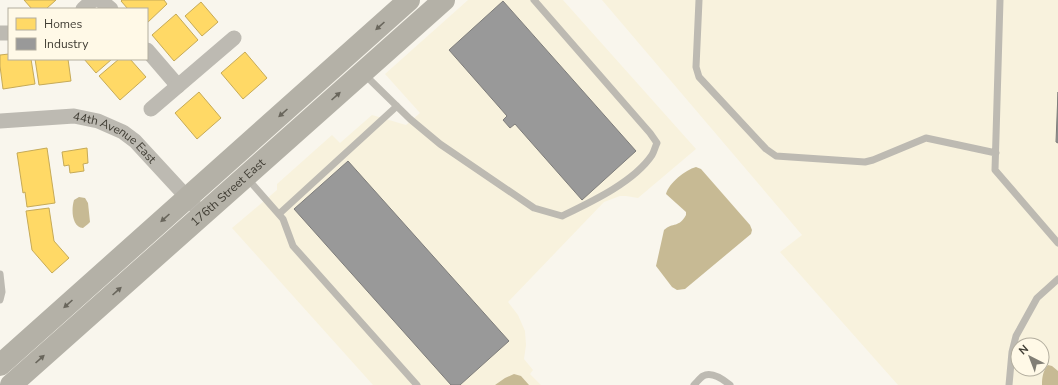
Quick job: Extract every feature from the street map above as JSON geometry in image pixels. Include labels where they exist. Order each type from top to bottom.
[{"type":"main road","name":"176th Street East","points":[[0,365],[409,0]]},
{"type":"main road","name":"176th Street East","points":[[11,385],[444,0]]},
{"type":"street","points":[[84,8],[93,0]]},
{"type":"street","points":[[100,0],[110,8]]},
{"type":"street","points":[[151,109],[234,38]]},
{"type":"street","points":[[148,51],[178,86]]},
{"type":"street","name":"44th Avenue East","points":[[0,121],[74,116],[98,121],[123,132],[135,141],[202,215]]},
{"type":"lane","points":[[362,72],[410,119],[440,144],[534,208],[562,216],[594,201],[632,176],[652,154],[657,143],[650,133],[534,0]]},
{"type":"lane","points":[[699,0],[696,67],[699,77],[766,149],[776,156],[865,162],[926,138],[996,153]]},
{"type":"lane","points":[[1000,0],[995,170],[1058,243]]},
{"type":"lane","points":[[278,214],[397,106]]},
{"type":"lane","points":[[245,176],[283,219],[293,246],[417,385]]},
{"type":"lane","points":[[0,274],[2,292],[0,300]]},
{"type":"lane","points":[[1009,385],[1012,352],[1016,336],[1037,298],[1058,279]]},
{"type":"lane","points":[[694,385],[704,376],[709,375],[721,378],[730,385]]},
{"type":"shaded area","points":[[468,0],[563,0],[696,149],[638,198],[620,196],[604,202],[508,302],[518,315],[525,331],[526,345],[524,359],[533,370],[530,374],[541,385],[373,385],[232,228],[277,190],[277,184],[332,135],[340,143],[372,115],[406,125],[420,113],[385,74]]},
{"type":"shaded area","points":[[602,0],[1058,0],[1058,385],[898,385],[780,252],[802,235]]},
{"type":"shaded area","points":[[696,167],[701,169],[750,225],[752,230],[751,234],[685,289],[677,290],[672,287],[656,266],[664,230],[681,222],[686,215],[686,212],[666,194],[670,186],[678,178],[687,171]]},
{"type":"shaded area","points":[[79,197],[85,198],[88,203],[90,222],[83,228],[77,225],[73,217],[74,200]]},
{"type":"shaded area","points":[[1050,366],[1058,371],[1058,385],[1042,385],[1042,377],[1050,377]]},
{"type":"shaded area","points":[[514,374],[521,376],[529,385],[495,385],[505,378]]},
{"type":"building: Homes","points":[[24,0],[56,0],[47,8],[31,8]]},
{"type":"building: Homes","points":[[164,0],[167,4],[148,22],[148,8],[127,8],[121,1]]},
{"type":"building: Homes","points":[[201,2],[218,22],[202,36],[185,16]]},
{"type":"building: Homes","points":[[176,14],[198,40],[174,61],[152,35]]},
{"type":"building: Homes","points":[[245,52],[267,78],[243,99],[221,73]]},
{"type":"building: Homes","points":[[8,54],[8,60],[31,60],[35,84],[3,89],[0,55]]},
{"type":"building: Homes","points":[[35,60],[68,60],[71,81],[39,85]]},
{"type":"building: Homes","points":[[85,60],[111,60],[96,73]]},
{"type":"building: Homes","points":[[118,60],[131,60],[146,77],[120,100],[99,76]]},
{"type":"building: Homes","points":[[199,92],[221,118],[197,139],[175,113]]},
{"type":"building: Homes","points":[[47,148],[55,203],[27,207],[25,192],[23,193],[17,153]]},
{"type":"building: Homes","points":[[87,148],[88,163],[83,164],[84,171],[70,173],[69,165],[64,166],[62,152]]},
{"type":"building: Homes","points":[[49,208],[54,241],[69,258],[52,273],[32,250],[26,211]]},
{"type":"building: Industry","points":[[503,1],[636,151],[582,200],[515,124],[510,128],[503,120],[507,116],[449,50]]},
{"type":"building: Industry","points":[[1058,92],[1058,143],[1056,142]]},
{"type":"building: Industry","points":[[348,161],[509,341],[460,385],[451,385],[294,209]]}]
